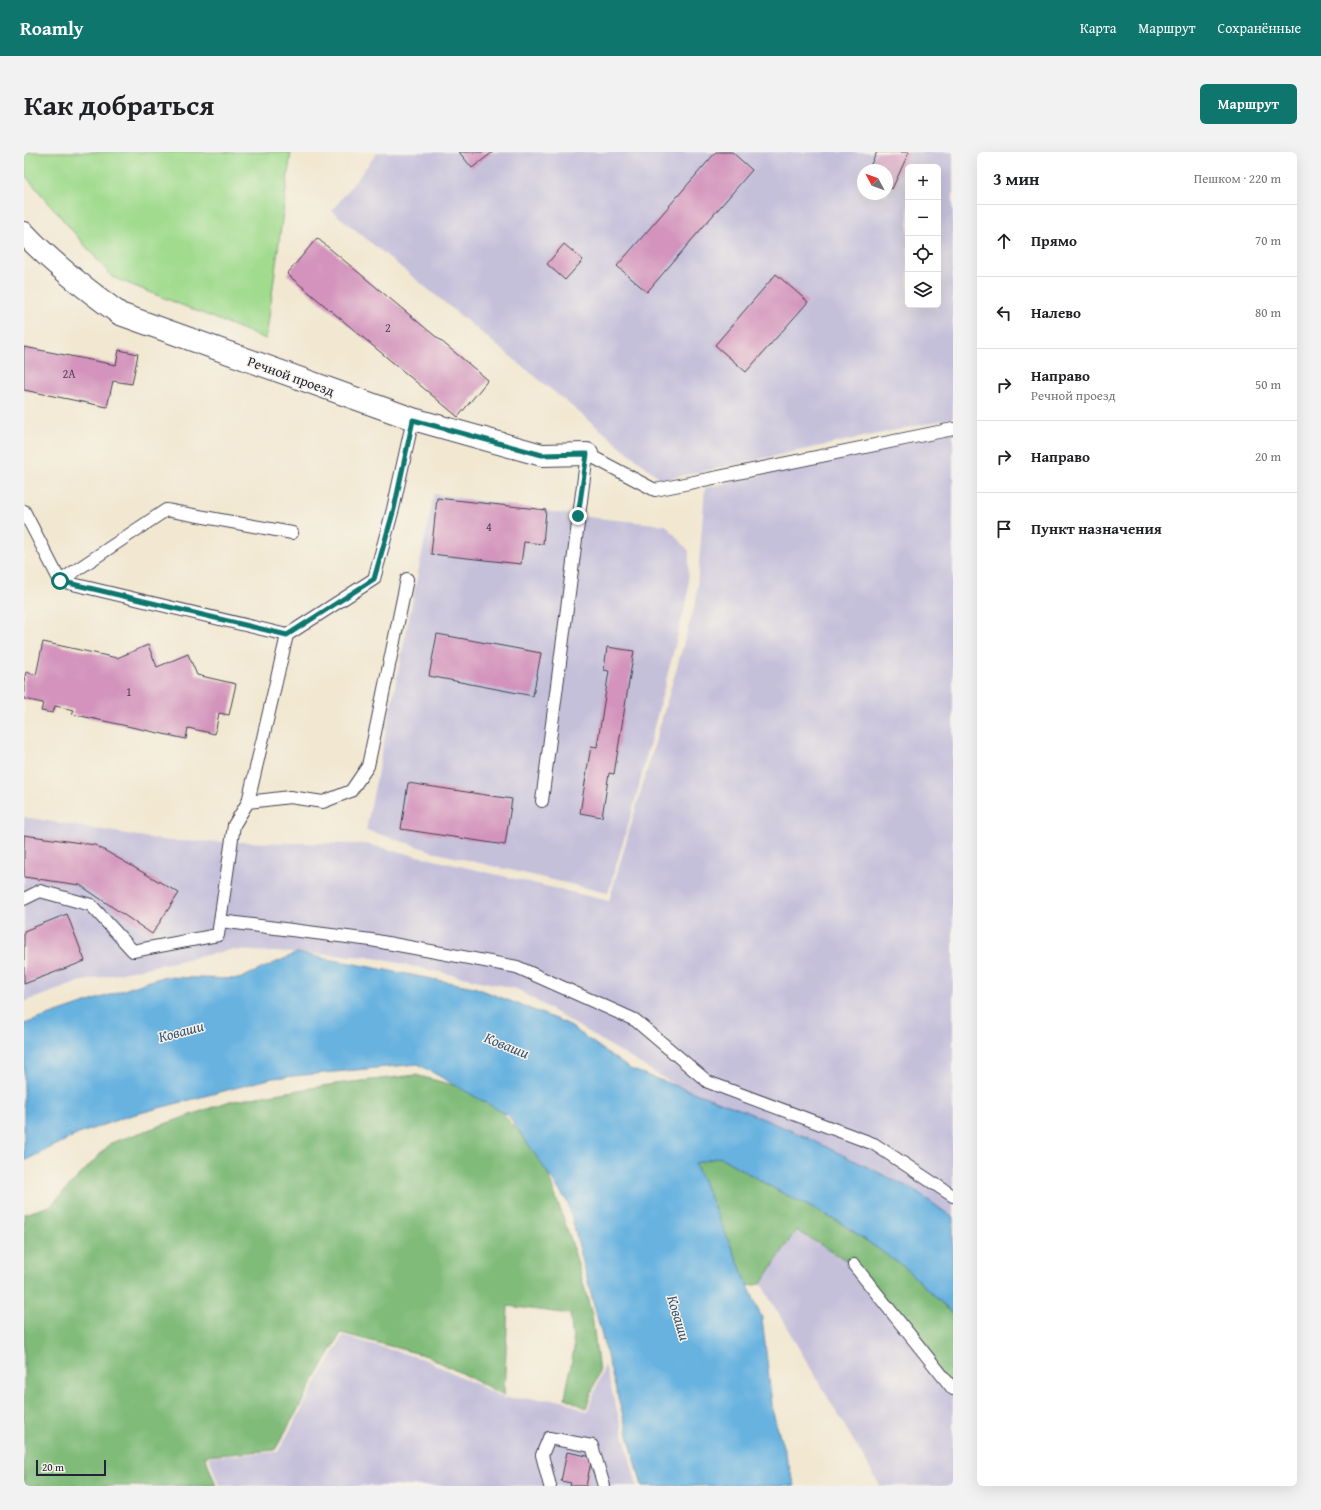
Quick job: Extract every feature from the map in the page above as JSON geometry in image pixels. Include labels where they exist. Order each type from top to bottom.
[{"type":"street","name":"Речной проезд","points":[[24,233],[44,254],[81,286],[120,314],[413,420],[542,455],[587,454]]},
{"type":"lane","points":[[24,899],[40,891],[91,906],[133,951],[218,935],[234,825],[248,802],[287,635],[374,579],[394,509],[413,420]]},
{"type":"lane","points":[[542,801],[587,454],[655,490],[953,428]]},
{"type":"lane","points":[[60,581],[166,510],[292,533]]},
{"type":"lane","points":[[24,511],[60,581],[287,635]]},
{"type":"lane","points":[[248,802],[290,797],[323,802],[351,791],[368,766],[407,579]]},
{"type":"lane","points":[[220,921],[371,940],[517,967],[635,1020],[708,1082],[874,1144],[953,1196]]},
{"type":"lane","points":[[854,1265],[953,1389]]},
{"type":"lane","points":[[550,1486],[542,1455],[549,1438],[592,1446],[604,1486]]},
{"type":"shaded area","points":[[378,152],[953,152],[953,418],[662,480],[332,211]]},
{"type":"shaded area","points":[[953,431],[953,1265],[680,1088],[517,989],[370,957],[231,950],[79,982],[24,1002],[24,817],[168,841],[366,844],[609,901],[696,601],[705,488]]},
{"type":"shaded area","points":[[434,494],[578,516],[666,525],[689,551],[688,595],[634,805],[608,893],[441,854],[366,830]]},
{"type":"shaded area","points":[[796,1229],[882,1282],[953,1355],[953,1486],[880,1486],[761,1284]]},
{"type":"shaded area","points":[[343,1336],[426,1360],[504,1398],[562,1400],[587,1412],[605,1365],[637,1486],[219,1486],[209,1457],[278,1452]]},
{"type":"green space","points":[[24,152],[291,152],[266,339],[112,277],[24,174]]},
{"type":"green space","points":[[416,1075],[486,1094],[543,1160],[572,1243],[592,1315],[599,1372],[586,1408],[565,1398],[574,1349],[570,1314],[508,1306],[504,1395],[427,1356],[341,1333],[275,1450],[205,1456],[216,1486],[24,1486],[24,1214],[50,1206],[111,1143],[227,1102],[335,1084]]},
{"type":"green space","points":[[720,1157],[775,1189],[841,1223],[904,1267],[953,1314],[953,1391],[851,1263],[796,1230],[761,1284],[748,1286],[695,1163]]},
{"type":"water","name":"Коваши","points":[[297,953],[474,987],[566,1023],[630,1069],[742,1110],[806,1137],[916,1191],[953,1218],[953,1314],[904,1267],[841,1223],[775,1189],[720,1157],[695,1163],[762,1318],[773,1413],[795,1486],[642,1486],[568,1203],[509,1116],[418,1064],[273,1078],[125,1117],[76,1135],[24,1161],[24,1024],[162,977],[239,979]]},
{"type":"building","points":[[459,152],[493,152],[472,168]]},
{"type":"building","points":[[716,152],[732,152],[752,170],[647,292],[617,266]]},
{"type":"building","points":[[877,152],[909,152],[893,187],[893,164],[871,164]]},
{"type":"building","points":[[317,238],[488,380],[458,417],[287,274]]},
{"type":"building","points":[[564,244],[583,260],[565,280],[547,264]]},
{"type":"building","points":[[776,274],[808,302],[746,372],[715,345]]},
{"type":"building","points":[[24,347],[116,365],[119,350],[138,354],[132,384],[113,381],[107,407],[24,390]]},
{"type":"building","points":[[437,498],[546,510],[543,544],[524,542],[521,564],[431,554]]},
{"type":"building","points":[[437,634],[541,653],[533,696],[429,676]]},
{"type":"building","points":[[43,642],[117,658],[148,645],[157,667],[188,654],[197,675],[236,684],[229,715],[219,713],[215,734],[188,728],[186,739],[72,714],[74,710],[55,706],[53,713],[41,711],[43,703],[24,699],[24,681],[26,672],[36,675]]},
{"type":"building","points":[[607,647],[634,651],[614,774],[609,773],[602,817],[580,813],[591,746],[597,747],[609,671],[604,670]]},
{"type":"building","points":[[408,783],[512,799],[505,845],[401,829]]},
{"type":"building","points":[[24,835],[95,845],[179,893],[152,934],[80,885],[24,877]]},
{"type":"building","points":[[67,914],[85,961],[24,984],[24,931]]},
{"type":"building","points":[[567,1452],[592,1457],[586,1486],[570,1486],[571,1483],[561,1481]]},
{"type":"route","points":[[60,581],[287,635],[374,579],[394,509],[413,420],[542,455],[587,454],[578,516]]}]
